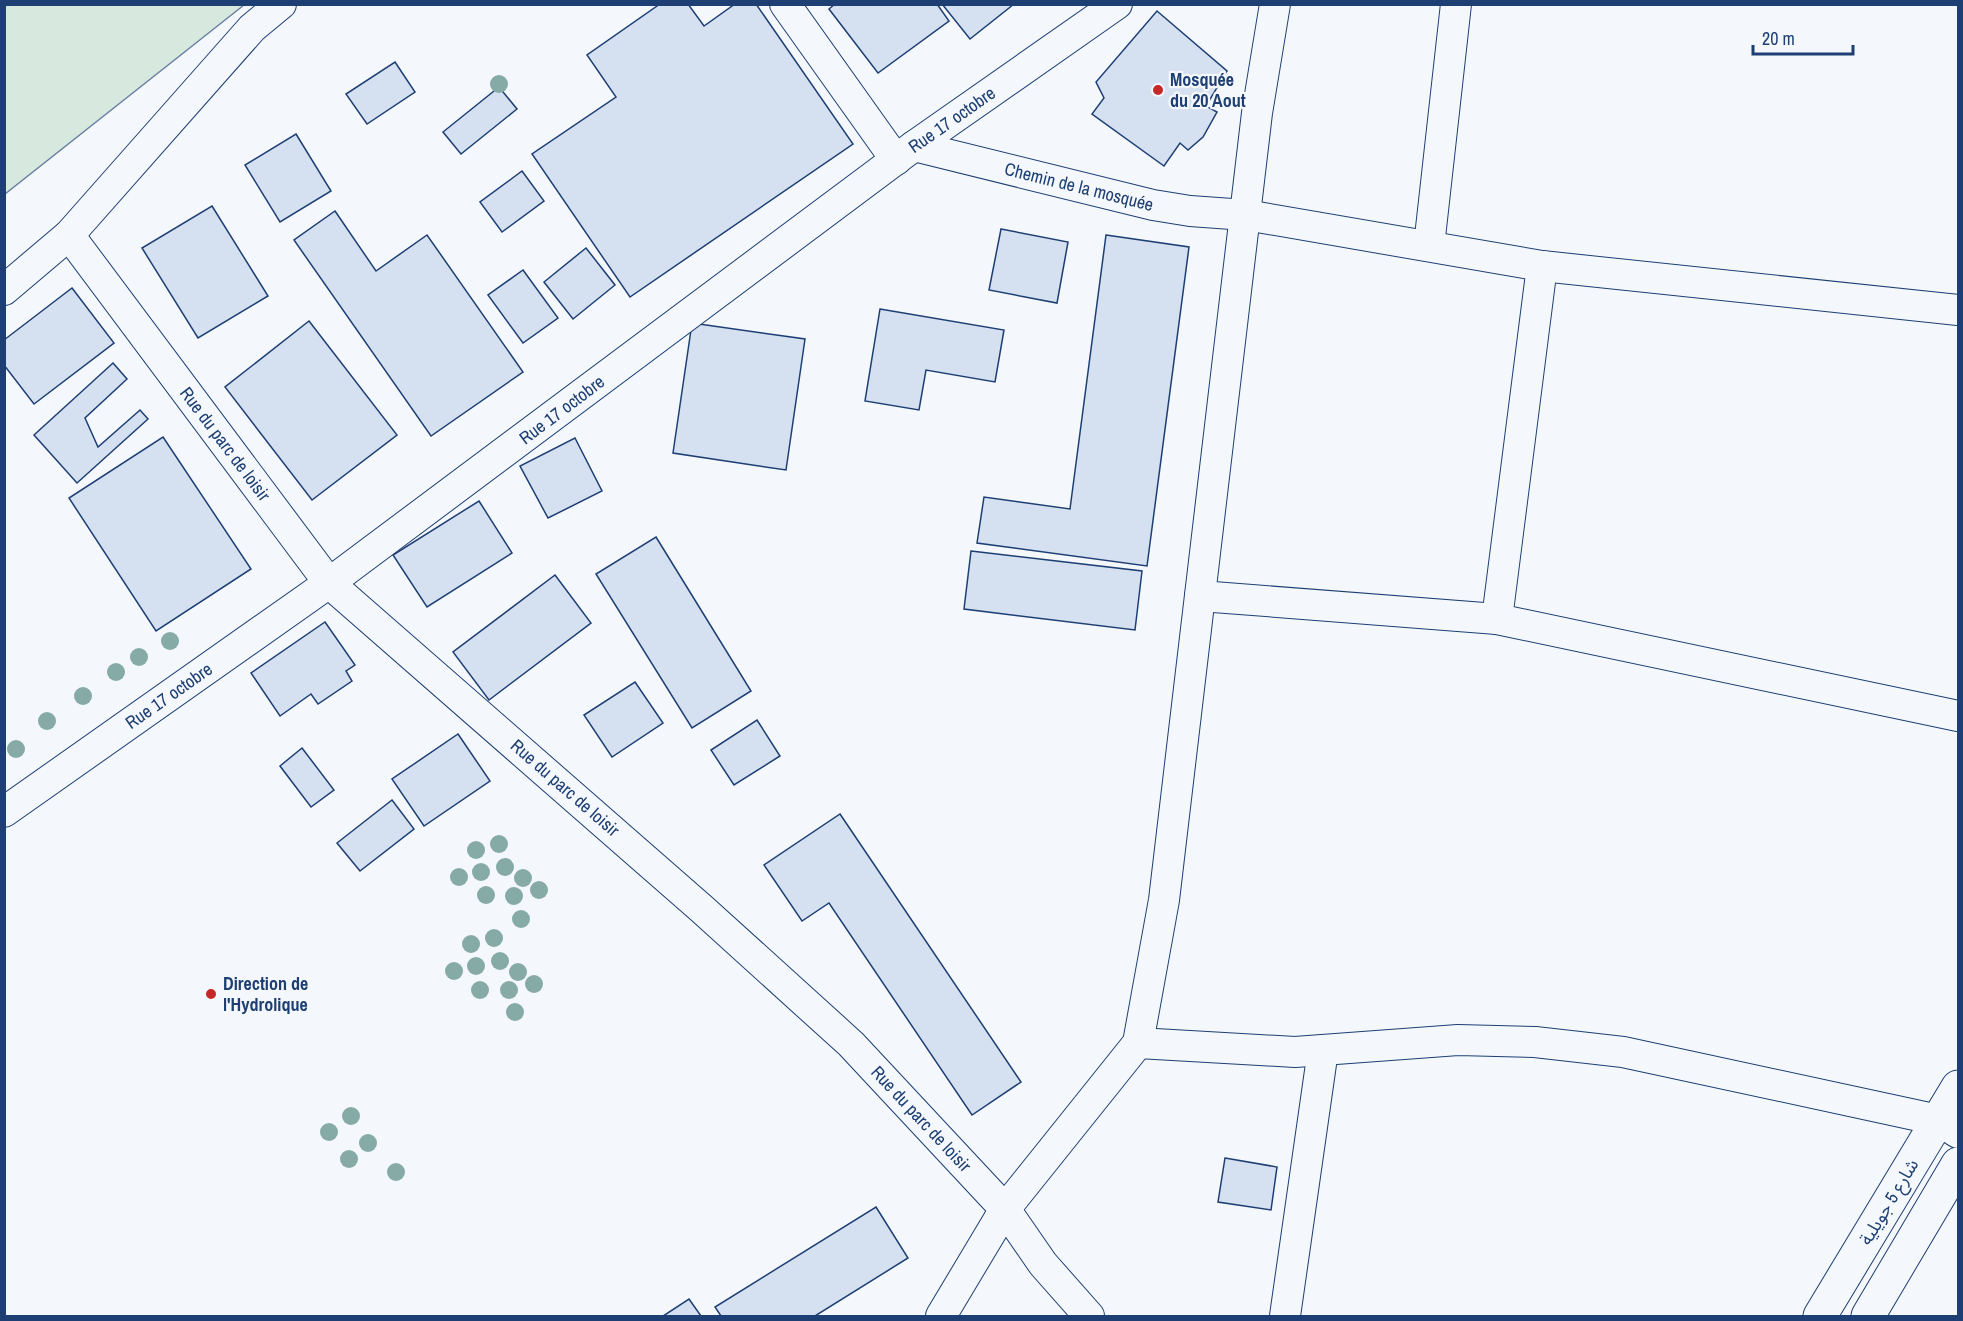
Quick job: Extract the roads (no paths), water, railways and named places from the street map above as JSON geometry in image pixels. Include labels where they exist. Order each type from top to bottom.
[{"type":"main road","name":"شارع 5 جويلية","points":[[1820,1317],[1948,1127],[1959,1087]]},
{"type":"main road","points":[[1868,1317],[1959,1164]]},
{"type":"street","points":[[4,290],[69,235],[252,28],[281,4]]},
{"type":"street","points":[[785,4],[905,153]]},
{"type":"street","name":"Rue 17 octobre","points":[[4,812],[329,583],[905,153],[1117,4]]},
{"type":"street","points":[[940,1317],[1005,1209],[1138,1043],[1164,900],[1257,113],[1275,4]]},
{"type":"street","points":[[1429,246],[1456,4]]},
{"type":"street","name":"Chemin de la mosquée","points":[[905,153],[1153,205],[1190,211],[1246,215],[1542,266],[1959,310]]},
{"type":"street","name":"Rue du parc de loisir","points":[[69,235],[329,583],[702,909],[851,1044],[1005,1209],[1043,1264],[1089,1317]]},
{"type":"street","points":[[1497,619],[1542,266]]},
{"type":"street","points":[[1200,596],[1497,619],[1959,716]]},
{"type":"street","points":[[1138,1043],[1295,1052],[1458,1040],[1534,1042],[1623,1052],[1948,1127]]},
{"type":"street","points":[[1285,1317],[1323,1050]]},
{"type":"place","name":"Mosquée du 20 Aout","points":[[1158,90]]},
{"type":"place","name":"Direction de l'Hydrolique","points":[[211,994]]}]
